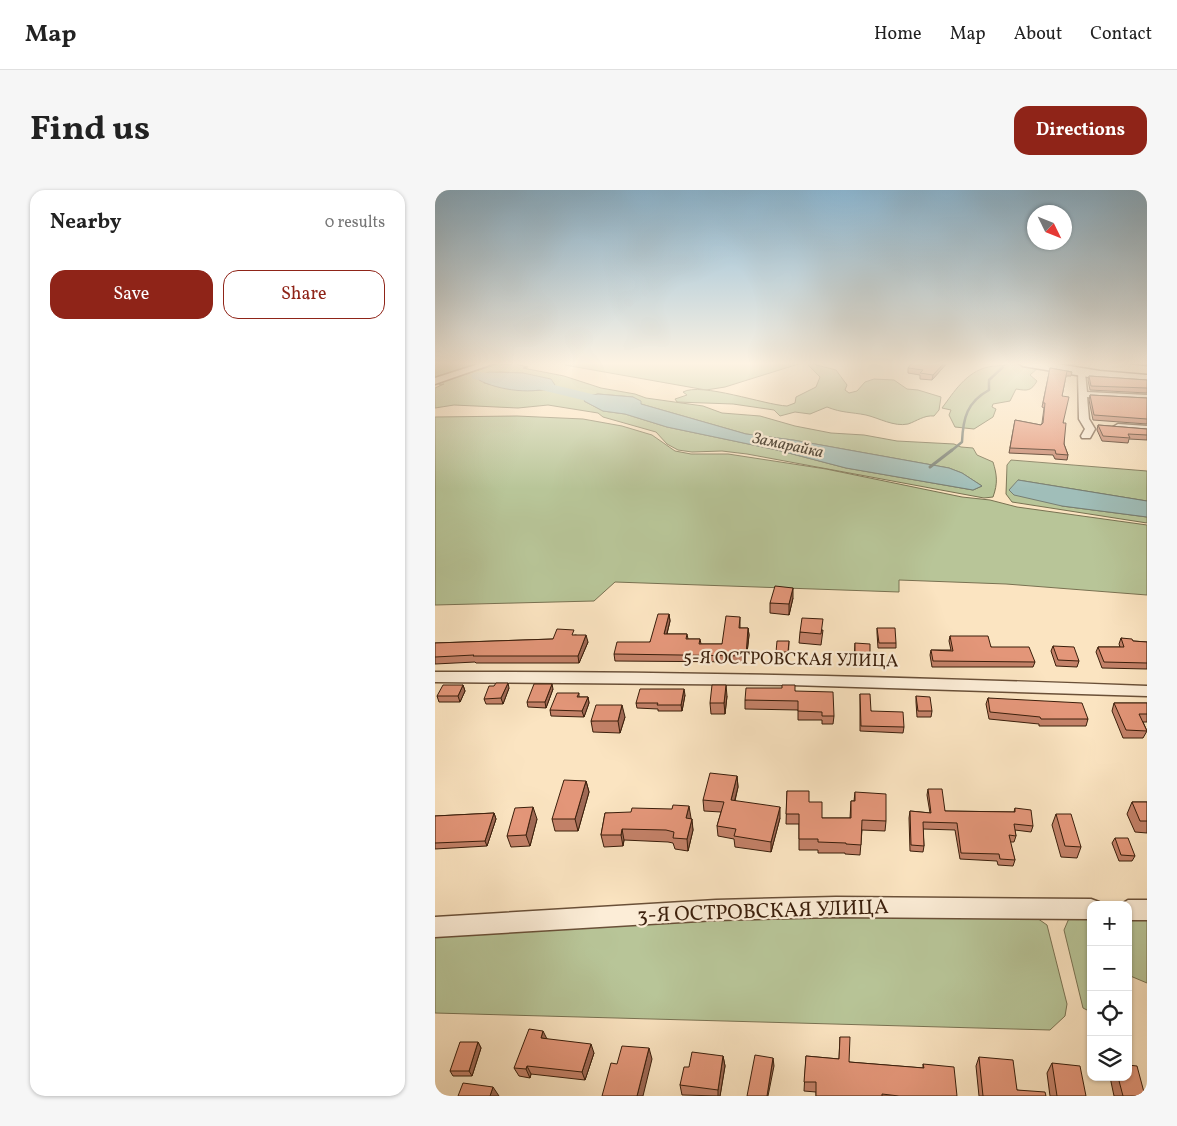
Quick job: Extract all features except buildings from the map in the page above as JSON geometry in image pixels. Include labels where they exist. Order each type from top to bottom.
[{"type":"street","points":[[1083,404],[1084,419],[1099,426],[1147,429]]},
{"type":"street","points":[[1086,436],[1099,426]]},
{"type":"street","name":"5-Я ОСТРОВСКАЯ УЛИЦА","points":[[435,678],[552,676],[907,682],[1147,691]]},
{"type":"street","name":"3-Я ОСТРОВСКАЯ УЛИЦА","points":[[435,926],[716,910],[826,907],[1087,909]]},
{"type":"street","points":[[1132,910],[1147,910]]},
{"type":"green space","points":[[435,404],[590,404],[603,411],[625,414],[667,427],[777,450],[846,468],[973,490],[982,486],[962,473],[949,468],[793,440],[746,434],[642,404],[703,406],[722,413],[760,416],[795,426],[831,433],[864,435],[897,441],[954,444],[973,448],[977,455],[993,462],[996,487],[993,497],[984,498],[747,454],[722,451],[692,452],[678,450],[667,444],[656,432],[603,417],[598,413],[548,405],[518,408],[454,405],[435,408]]},
{"type":"green space","points":[[735,404],[787,406],[792,404],[940,404],[939,410],[934,416],[927,416],[903,425],[827,407],[810,414],[795,412],[780,416],[774,410]]},
{"type":"green space","points":[[945,404],[993,404],[992,407],[996,409],[993,417],[974,429],[955,427],[949,415],[951,410],[942,408]]},
{"type":"green space","points":[[517,416],[583,419],[622,426],[652,435],[675,451],[691,454],[728,454],[826,469],[962,497],[990,500],[1017,507],[1147,525],[1147,595],[1006,584],[899,580],[899,592],[615,582],[594,601],[435,605],[435,417]]},
{"type":"green space","points":[[1011,460],[1147,471],[1147,501],[1018,480],[1062,506],[1147,517],[1147,523],[1012,502],[1006,494],[1007,465]]},
{"type":"green space","points":[[809,915],[1034,916],[1047,925],[1067,1004],[1065,1016],[1050,1030],[435,1013],[435,933]]},
{"type":"green space","points":[[1147,915],[1147,983],[1132,977],[1132,916]]},
{"type":"green space","points":[[1070,916],[1087,916],[1087,1010],[1083,1008],[1064,930]]},
{"type":"water","name":"Замарайка","points":[[590,404],[642,404],[746,434],[793,440],[949,468],[962,473],[982,486],[973,490],[846,468],[777,450],[667,427],[625,414],[603,411]]},
{"type":"water","points":[[1018,480],[1147,501],[1147,517],[1062,506],[1014,495],[1009,490]]},
{"type":"waterway","points":[[951,451],[962,442],[965,418],[972,404]]},
{"type":"waterway","points":[[930,467],[952,450]]}]
